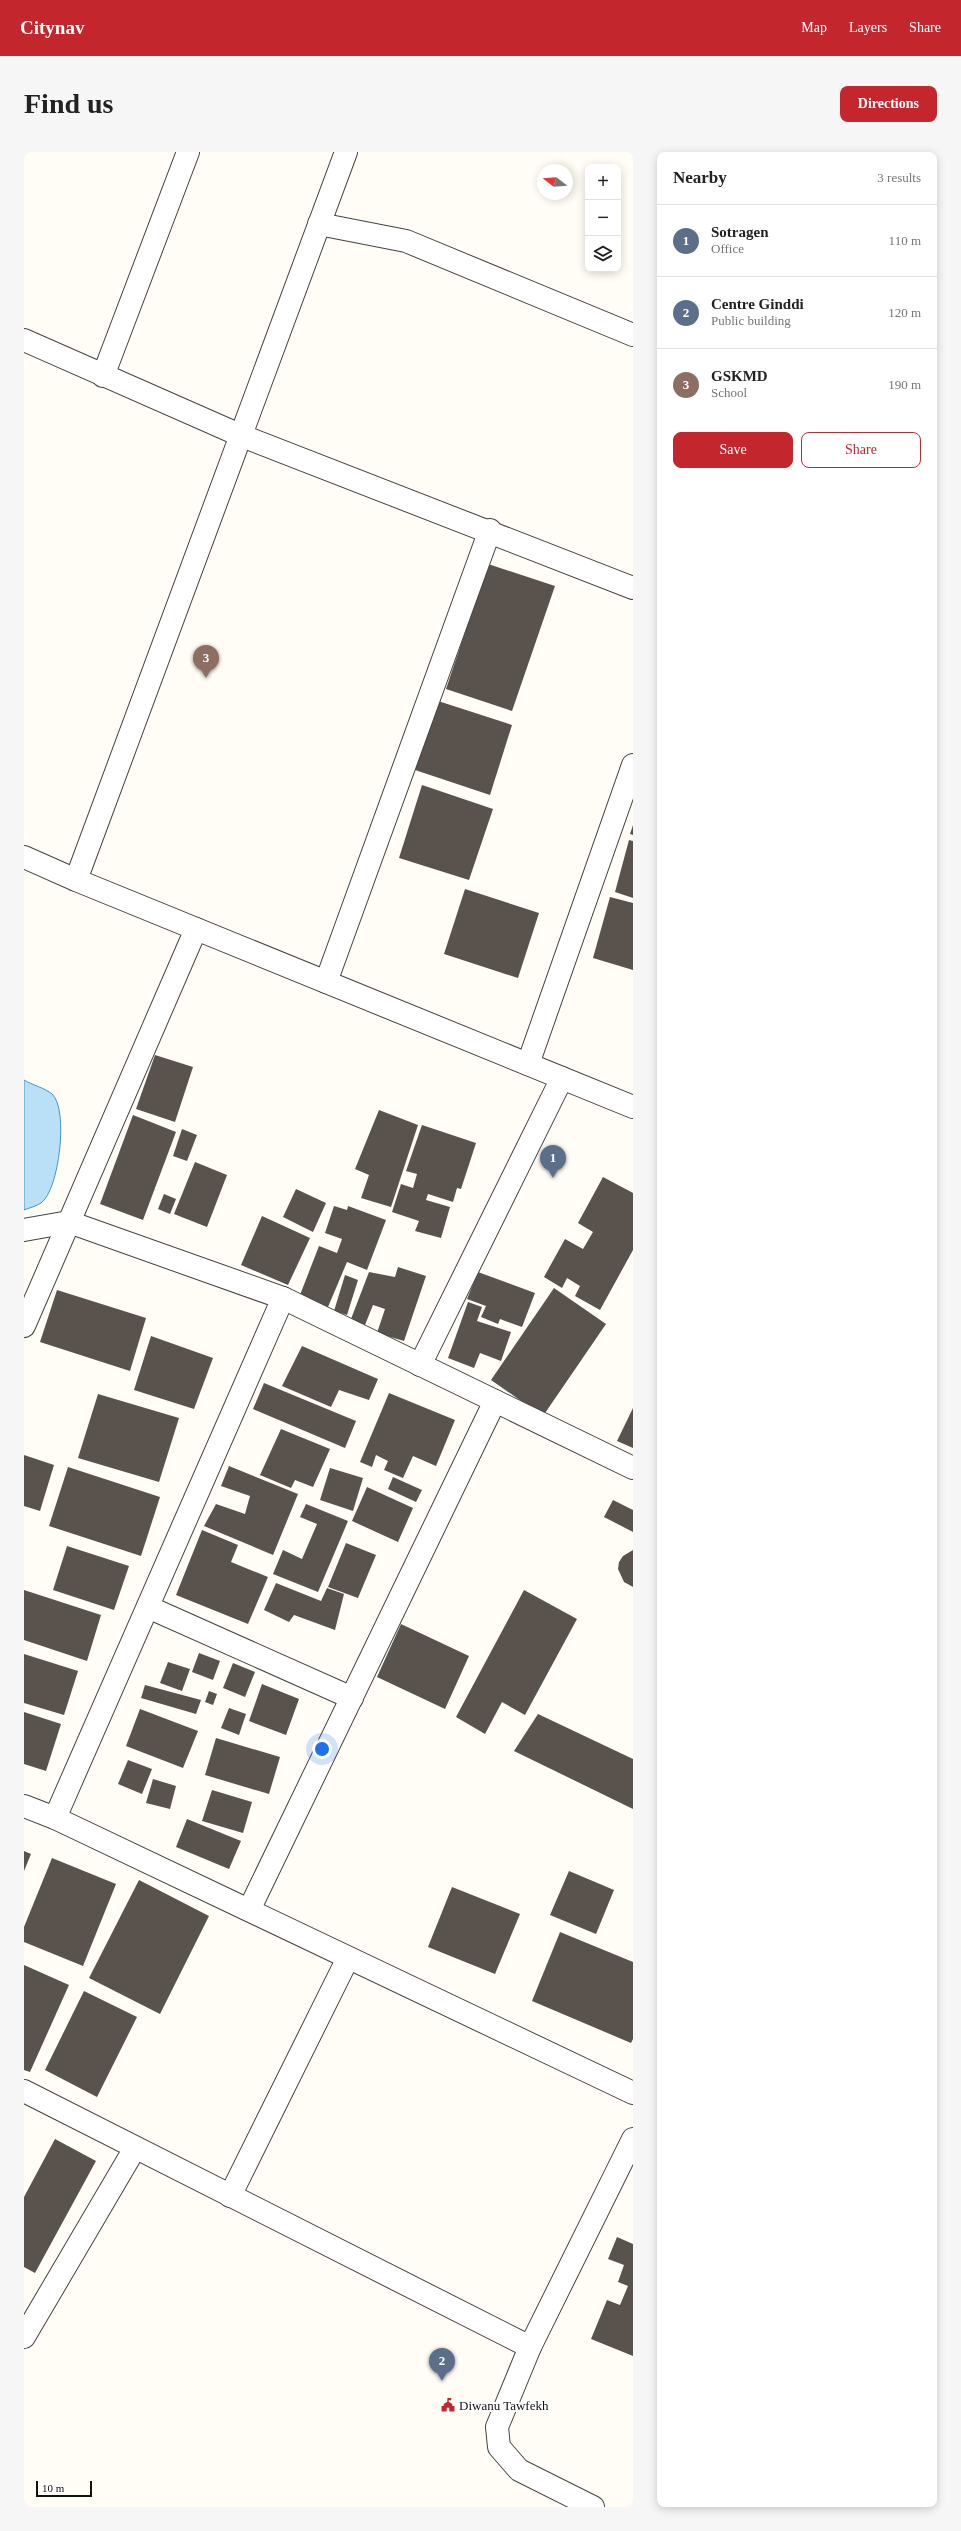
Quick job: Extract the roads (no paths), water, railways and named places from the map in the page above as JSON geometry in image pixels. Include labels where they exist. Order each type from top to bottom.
[{"type":"street","points":[[103,376],[188,152]]},
{"type":"street","points":[[76,880],[242,436],[346,152]]},
{"type":"street","points":[[319,224],[406,241],[633,335]]},
{"type":"street","points":[[24,340],[242,436],[490,530],[633,588]]},
{"type":"street","points":[[326,982],[490,530]]},
{"type":"street","points":[[528,1064],[633,765]]},
{"type":"street","points":[[24,856],[76,880],[633,1107]]},
{"type":"street","points":[[24,1326],[196,929]]},
{"type":"street","points":[[420,1365],[562,1078]]},
{"type":"street","points":[[24,1230],[69,1222],[283,1298],[633,1468]]},
{"type":"street","points":[[55,1818],[283,1298]]},
{"type":"street","points":[[250,1910],[495,1401]]},
{"type":"street","points":[[148,1607],[352,1698]]},
{"type":"street","points":[[24,1806],[55,1818],[633,2093]]},
{"type":"street","points":[[230,2196],[348,1958]]},
{"type":"street","points":[[24,2092],[530,2347]]},
{"type":"street","points":[[593,2507],[519,2470],[499,2447],[497,2427],[530,2347],[633,2139]]},
{"type":"street","points":[[24,2337],[135,2148]]},
{"type":"water","points":[[24,1080],[52,1094],[57,1102],[61,1132],[60,1150],[53,1183],[41,1203],[24,1210]]},
{"type":"place","name":"GSKMD","points":[[206,678]]},
{"type":"place","name":"Sotragen","points":[[553,1178]]},
{"type":"place","name":"Centre Ginddi","points":[[442,2381]]},
{"type":"place","name":"Diwanu Tawfekh","points":[[448,2405]]}]
